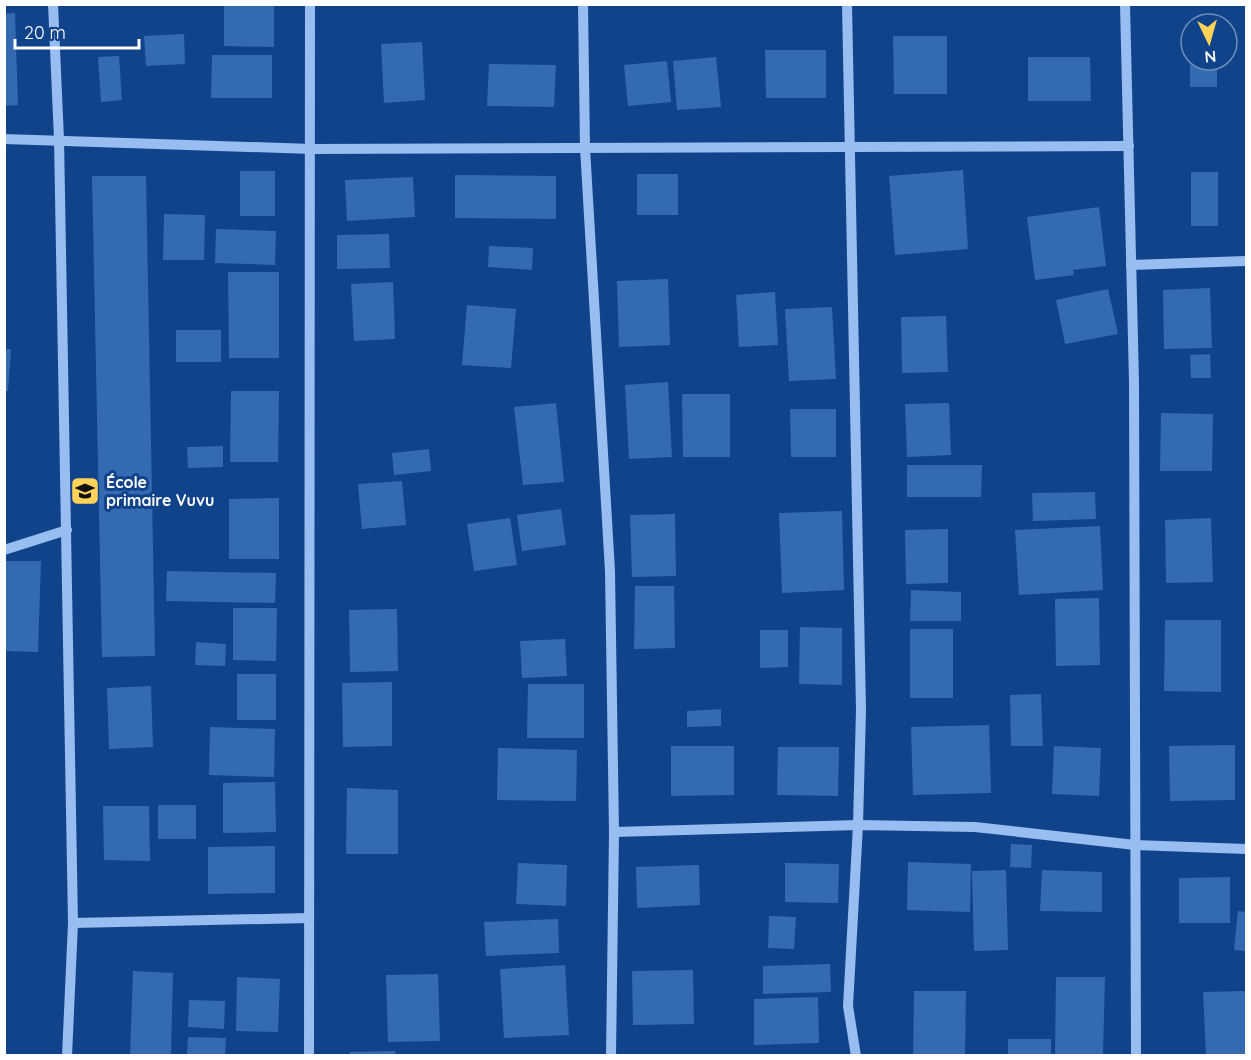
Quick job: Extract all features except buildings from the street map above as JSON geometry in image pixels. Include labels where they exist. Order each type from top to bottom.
[{"type":"street","points":[[53,4],[59,140],[73,923],[67,1056]]},
{"type":"street","points":[[309,1056],[312,149],[310,4]]},
{"type":"street","points":[[582,4],[585,148],[610,572],[614,832],[611,1056]]},
{"type":"street","points":[[847,4],[861,710],[858,825],[848,1006],[856,1056]]},
{"type":"street","points":[[1125,4],[1134,394],[1136,1056]]},
{"type":"street","points":[[4,139],[312,149],[1129,146]]},
{"type":"street","points":[[1131,265],[1246,261]]},
{"type":"street","points":[[4,550],[67,530]]},
{"type":"street","points":[[614,832],[858,825],[975,827],[1135,845],[1246,849]]},
{"type":"street","points":[[73,923],[309,918]]},
{"type":"place","name":"École primaire Vuvu","points":[[85,491]]}]
